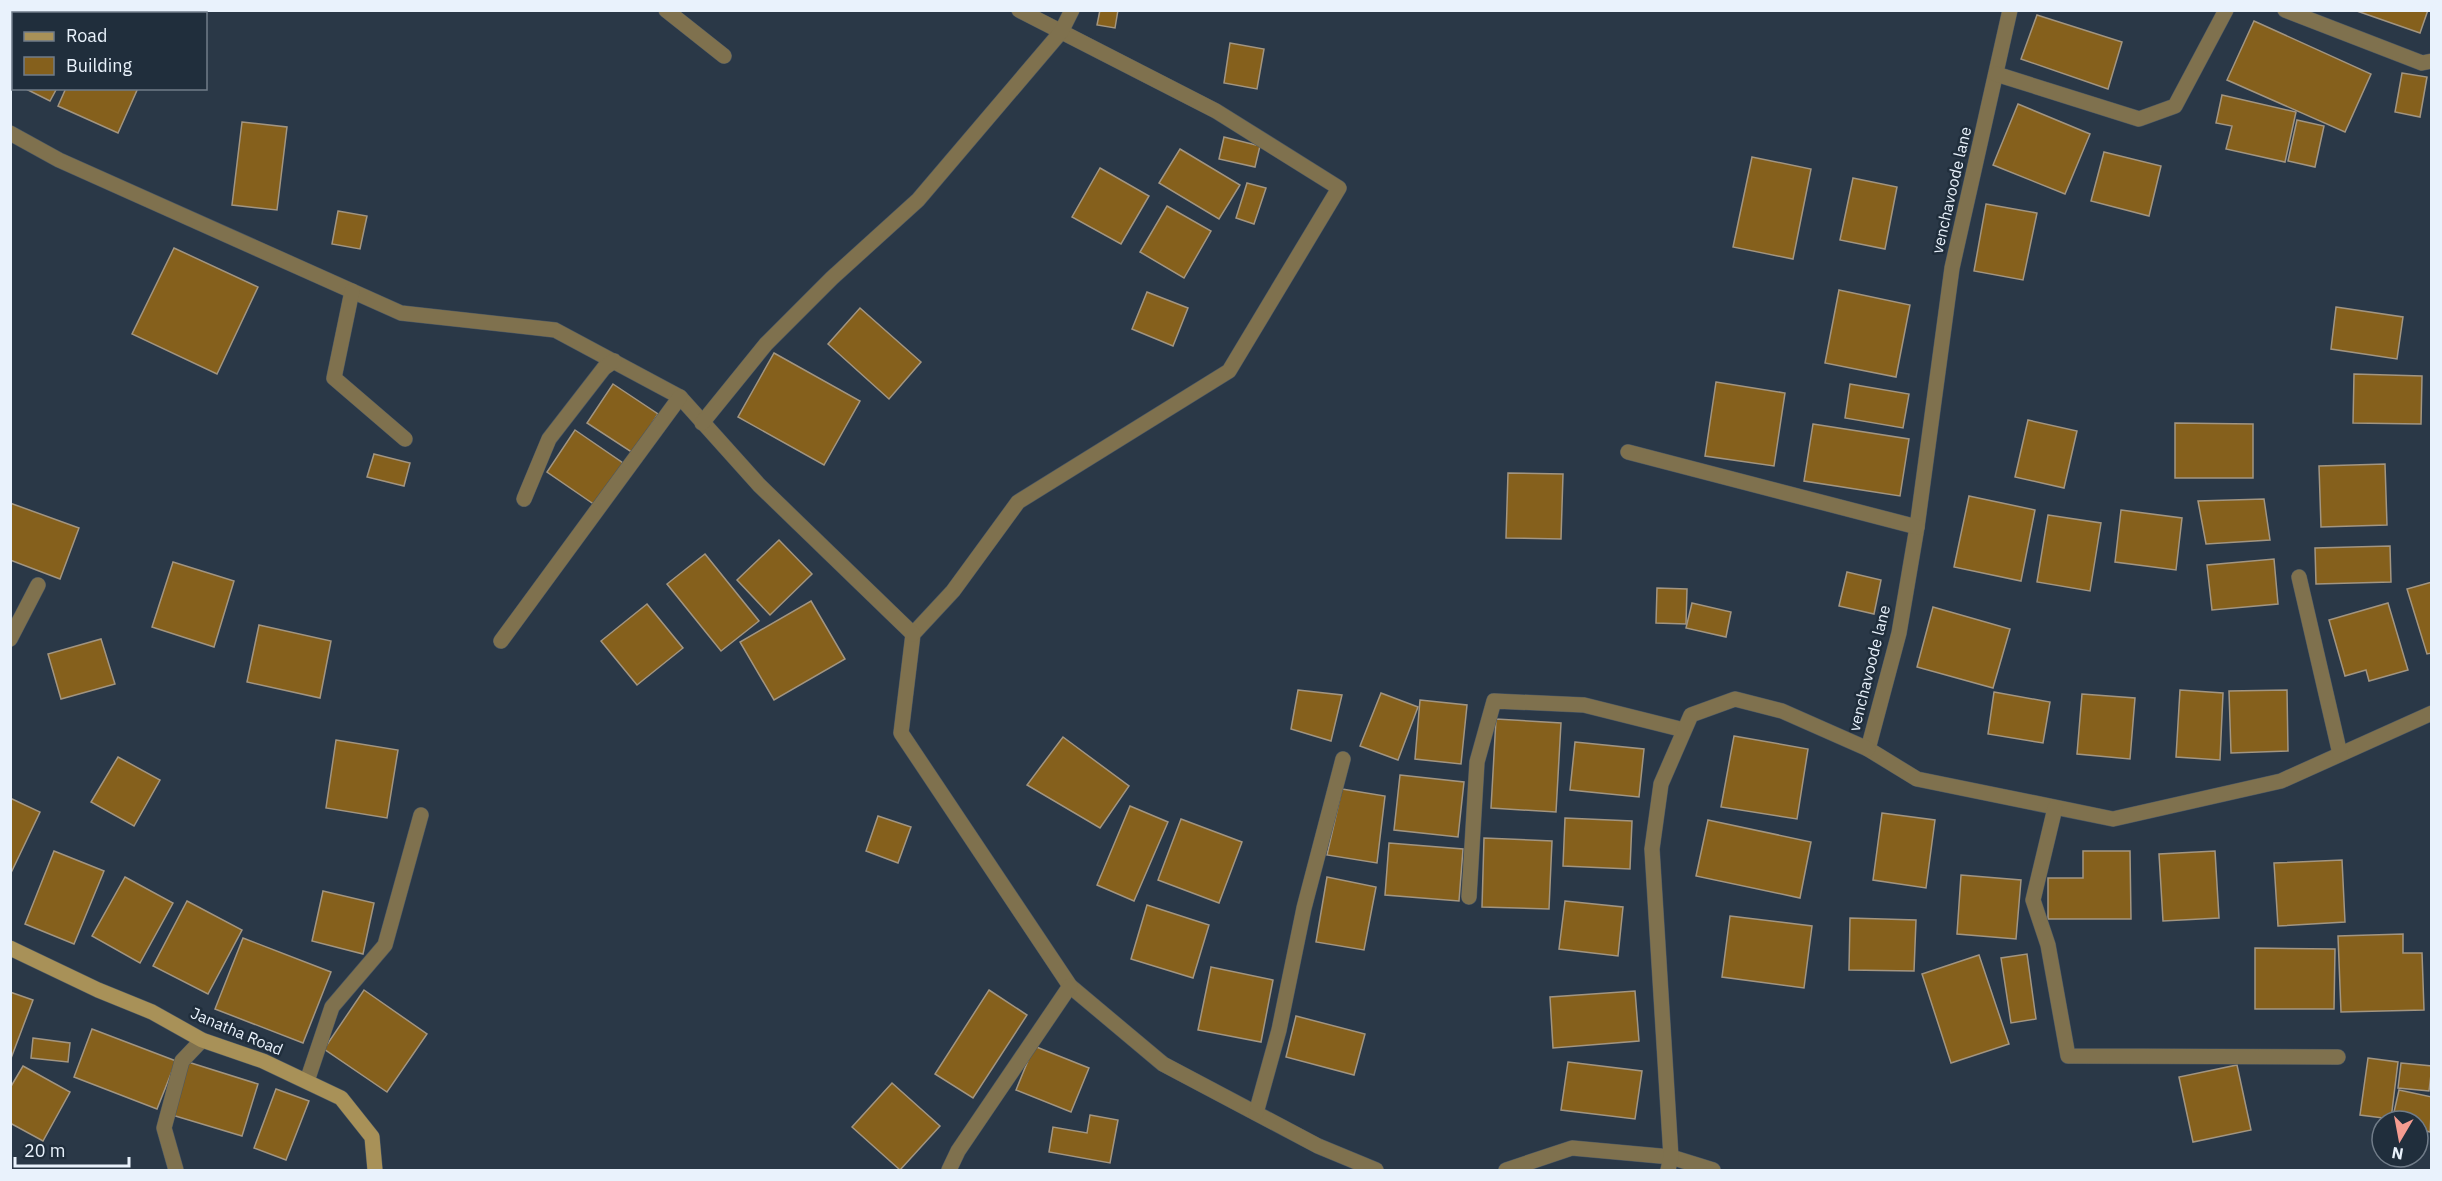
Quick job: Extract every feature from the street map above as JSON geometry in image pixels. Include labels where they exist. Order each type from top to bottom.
[{"type":"street","points":[[666,10],[724,56]]},
{"type":"street","points":[[1019,10],[1216,111],[1338,188],[1229,371],[1018,501],[953,591],[913,634],[901,733],[1070,986],[1163,1064],[1318,1146],[1376,1170]]},
{"type":"street","points":[[702,423],[766,345],[832,278],[918,200],[1061,32],[1072,10]]},
{"type":"street","name":"venchavoode lane","points":[[2010,10],[1952,268],[1917,527],[1899,633],[1868,749],[1917,779],[2113,819],[2281,781],[2432,713]]},
{"type":"street","points":[[1996,74],[2139,119],[2175,106],[2226,10]]},
{"type":"street","points":[[2285,10],[2422,63],[2432,61]]},
{"type":"street","points":[[10,133],[70,165],[401,313],[555,330],[680,397],[759,485],[913,634]]},
{"type":"street","points":[[352,291],[334,378],[405,439]]},
{"type":"street","points":[[524,499],[549,439],[604,368],[614,362]]},
{"type":"street","points":[[501,641],[680,397]]},
{"type":"street","points":[[1628,452],[1917,527]]},
{"type":"street","points":[[2299,578],[2340,754]]},
{"type":"street","points":[[10,639],[38,585]]},
{"type":"street","points":[[1670,1164],[1652,849],[1661,784],[1691,715],[1735,699],[1782,711],[1868,749]]},
{"type":"street","points":[[1469,897],[1477,762],[1494,701],[1584,705],[1684,730]]},
{"type":"street","points":[[1256,1113],[1279,1030],[1304,908],[1343,759]]},
{"type":"street","points":[[2055,808],[2033,900],[2048,945],[2068,1056],[2338,1057]]},
{"type":"street","points":[[307,1081],[332,1007],[385,945],[421,815]]},
{"type":"street","name":"Janatha Road","points":[[10,948],[98,990],[152,1012],[202,1040],[263,1061],[341,1098],[372,1137],[375,1170]]},
{"type":"street","points":[[949,1170],[957,1151],[1070,986]]},
{"type":"street","points":[[176,1170],[164,1128],[183,1061],[202,1040]]},
{"type":"street","points":[[1506,1170],[1572,1148],[1713,1170]]},
{"type":"building","points":[[1100,10],[1118,10],[1115,28],[1097,25]]},
{"type":"building","points":[[2354,10],[2428,10],[2420,33]]},
{"type":"building","points":[[2037,15],[2122,42],[2108,89],[2021,59]]},
{"type":"building","points":[[12,20],[12,83],[10,82],[10,23]]},
{"type":"building","points":[[2254,21],[2371,74],[2345,132],[2227,80]]},
{"type":"building","points":[[1230,43],[1264,49],[1257,89],[1224,83]]},
{"type":"building","points":[[2402,73],[2427,77],[2420,117],[2395,112]]},
{"type":"building","points":[[28,90],[56,90],[50,101]]},
{"type":"building","points":[[65,90],[137,90],[118,133],[58,106]]},
{"type":"building","points":[[2222,95],[2296,112],[2285,162],[2226,149],[2232,126],[2216,123]]},
{"type":"building","points":[[2018,104],[2090,134],[2065,194],[1993,165]]},
{"type":"building","points":[[2297,120],[2324,126],[2315,167],[2288,161]]},
{"type":"building","points":[[242,122],[287,127],[277,210],[232,205]]},
{"type":"building","points":[[1224,137],[1260,146],[1255,167],[1219,159]]},
{"type":"building","points":[[1180,149],[1240,185],[1219,219],[1159,183]]},
{"type":"building","points":[[2104,152],[2161,166],[2149,216],[2091,201]]},
{"type":"building","points":[[1752,157],[1811,169],[1793,259],[1733,247]]},
{"type":"building","points":[[1100,168],[1149,196],[1121,244],[1072,217]]},
{"type":"building","points":[[1853,178],[1897,187],[1885,249],[1840,240]]},
{"type":"building","points":[[1247,183],[1266,188],[1254,224],[1236,218]]},
{"type":"building","points":[[1986,204],[2037,213],[2023,280],[1974,271]]},
{"type":"building","points":[[1167,206],[1211,231],[1184,278],[1140,252]]},
{"type":"building","points":[[338,211],[367,216],[360,249],[332,244]]},
{"type":"building","points":[[174,248],[258,287],[217,374],[132,334]]},
{"type":"building","points":[[1839,290],[1910,305],[1896,377],[1825,363]]},
{"type":"building","points":[[1147,292],[1188,308],[1173,346],[1132,329]]},
{"type":"building","points":[[2336,307],[2403,317],[2397,359],[2331,349]]},
{"type":"building","points":[[860,308],[921,362],[889,399],[828,344]]},
{"type":"building","points":[[774,353],[860,401],[824,465],[738,417]]},
{"type":"building","points":[[2354,374],[2422,376],[2421,424],[2353,423]]},
{"type":"building","points":[[1716,382],[1785,393],[1774,466],[1705,456]]},
{"type":"building","points":[[613,384],[658,414],[633,453],[587,423]]},
{"type":"building","points":[[1850,384],[1909,394],[1903,428],[1845,418]]},
{"type":"building","points":[[2028,420],[2077,431],[2064,488],[2015,477]]},
{"type":"building","points":[[2175,423],[2253,424],[2253,478],[2175,478]]},
{"type":"building","points":[[1813,424],[1909,439],[1900,496],[1804,481]]},
{"type":"building","points":[[575,430],[623,463],[595,505],[547,472]]},
{"type":"building","points":[[374,454],[410,463],[404,486],[367,477]]},
{"type":"building","points":[[2385,464],[2387,525],[2321,527],[2319,466]]},
{"type":"building","points":[[1508,473],[1563,474],[1561,539],[1506,538]]},
{"type":"building","points":[[1969,496],[2035,510],[2021,581],[1954,567]]},
{"type":"building","points":[[2264,499],[2270,540],[2206,544],[2198,501]]},
{"type":"building","points":[[10,503],[79,528],[60,579],[10,560]]},
{"type":"building","points":[[2121,510],[2182,518],[2176,570],[2115,562]]},
{"type":"building","points":[[2048,515],[2101,523],[2090,591],[2037,582]]},
{"type":"building","points":[[779,540],[812,574],[770,615],[737,580]]},
{"type":"building","points":[[2390,546],[2391,582],[2316,584],[2315,548]]},
{"type":"building","points":[[705,554],[759,621],[721,651],[667,584]]},
{"type":"building","points":[[2274,559],[2278,604],[2212,610],[2207,565]]},
{"type":"building","points":[[173,562],[234,581],[214,647],[152,627]]},
{"type":"building","points":[[1847,572],[1881,580],[1874,614],[1839,606]]},
{"type":"building","points":[[2432,582],[2432,653],[2427,654],[2407,589]]},
{"type":"building","points":[[1657,588],[1687,589],[1686,624],[1656,623]]},
{"type":"building","points":[[811,601],[845,659],[774,700],[740,642]]},
{"type":"building","points":[[1692,603],[1731,612],[1726,637],[1686,628]]},
{"type":"building","points":[[2388,603],[2408,670],[2369,681],[2366,670],[2345,676],[2329,620]]},
{"type":"building","points":[[647,604],[683,648],[637,685],[601,641]]},
{"type":"building","points":[[1933,607],[2010,629],[1993,688],[1917,667]]},
{"type":"building","points":[[259,625],[331,641],[320,698],[247,682]]},
{"type":"building","points":[[101,639],[115,684],[61,699],[48,654]]},
{"type":"building","points":[[1298,690],[1342,695],[1331,741],[1291,729]]},
{"type":"building","points":[[2180,690],[2223,693],[2220,760],[2176,757]]},
{"type":"building","points":[[2287,690],[2288,751],[2231,753],[2229,691]]},
{"type":"building","points":[[1994,692],[2050,702],[2043,743],[1988,734]]},
{"type":"building","points":[[1381,693],[1418,707],[1398,760],[1360,746]]},
{"type":"building","points":[[2082,694],[2135,698],[2130,759],[2077,754]]},
{"type":"building","points":[[1420,700],[1467,705],[1461,764],[1415,759]]},
{"type":"building","points":[[1496,719],[1561,723],[1556,812],[1491,808]]},
{"type":"building","points":[[1734,736],[1808,749],[1797,819],[1721,807]]},
{"type":"building","points":[[1063,737],[1129,786],[1100,828],[1027,785]]},
{"type":"building","points":[[336,740],[398,750],[387,818],[326,808]]},
{"type":"building","points":[[1575,742],[1644,749],[1639,797],[1570,790]]},
{"type":"building","points":[[118,757],[160,780],[134,826],[91,802]]},
{"type":"building","points":[[1400,775],[1464,782],[1458,837],[1394,830]]},
{"type":"building","points":[[1342,789],[1385,796],[1377,863],[1327,855]]},
{"type":"building","points":[[10,798],[40,812],[10,875]]},
{"type":"building","points":[[1130,806],[1168,822],[1134,901],[1097,885]]},
{"type":"building","points":[[1882,813],[1935,820],[1926,888],[1873,880]]},
{"type":"building","points":[[878,816],[911,827],[898,863],[866,851]]},
{"type":"building","points":[[1565,818],[1632,821],[1630,869],[1563,866]]},
{"type":"building","points":[[1181,819],[1242,842],[1219,903],[1158,880]]},
{"type":"building","points":[[1708,820],[1811,842],[1800,898],[1696,876]]},
{"type":"building","points":[[1484,838],[1552,841],[1549,909],[1482,907]]},
{"type":"building","points":[[1389,843],[1463,849],[1459,901],[1385,895]]},
{"type":"building","points":[[54,851],[104,871],[74,944],[25,924]]},
{"type":"building","points":[[2083,851],[2130,851],[2131,919],[2048,919],[2048,878],[2083,878]]},
{"type":"building","points":[[2215,851],[2219,918],[2163,921],[2159,854]]},
{"type":"building","points":[[2342,860],[2345,922],[2278,926],[2274,863]]},
{"type":"building","points":[[1961,875],[2021,880],[2016,939],[1957,934]]},
{"type":"building","points":[[125,877],[173,903],[140,963],[92,936]]},
{"type":"building","points":[[1327,877],[1376,887],[1364,950],[1316,942]]},
{"type":"building","points":[[323,891],[374,903],[363,954],[312,941]]},
{"type":"building","points":[[187,901],[242,930],[208,994],[153,966]]},
{"type":"building","points":[[1565,901],[1623,907],[1618,956],[1559,949]]},
{"type":"building","points":[[1147,905],[1209,925],[1193,978],[1131,959]]},
{"type":"building","points":[[1730,916],[1812,926],[1804,988],[1722,977]]},
{"type":"building","points":[[1850,918],[1916,920],[1914,971],[1849,970]]},
{"type":"building","points":[[2403,934],[2403,953],[2422,953],[2424,1010],[2341,1012],[2338,936]]},
{"type":"building","points":[[243,938],[331,972],[303,1043],[215,1009]]},
{"type":"building","points":[[2255,948],[2335,949],[2334,1009],[2255,1009]]},
{"type":"building","points":[[2027,954],[2036,1019],[2011,1023],[2001,958]]},
{"type":"building","points":[[1979,955],[2009,1044],[1951,1063],[1922,974]]},
{"type":"building","points":[[1211,967],[1273,980],[1261,1042],[1198,1030]]},
{"type":"building","points":[[364,990],[427,1034],[387,1092],[324,1049]]},
{"type":"building","points":[[989,990],[1027,1015],[973,1098],[935,1074]]},
{"type":"building","points":[[1635,991],[1639,1041],[1553,1048],[1550,997]]},
{"type":"building","points":[[10,992],[33,1000],[10,1061]]},
{"type":"building","points":[[1296,1016],[1365,1034],[1354,1075],[1286,1057]]},
{"type":"building","points":[[92,1029],[176,1061],[157,1109],[74,1077]]},
{"type":"building","points":[[33,1038],[70,1043],[68,1062],[31,1058]]},
{"type":"building","points":[[1034,1046],[1089,1068],[1071,1112],[1016,1090]]},
{"type":"building","points":[[2368,1058],[2398,1062],[2392,1109],[2370,1109],[2370,1116],[2360,1115]]},
{"type":"building","points":[[188,1062],[258,1084],[242,1136],[172,1115]]},
{"type":"building","points":[[1568,1062],[1642,1071],[1635,1119],[1561,1110]]},
{"type":"building","points":[[2401,1063],[2432,1066],[2429,1091],[2398,1088]]},
{"type":"building","points":[[2237,1065],[2251,1130],[2193,1142],[2179,1077]]},
{"type":"building","points":[[23,1066],[70,1092],[43,1141],[10,1123],[10,1088]]},
{"type":"building","points":[[892,1083],[940,1126],[900,1170],[852,1127]]},
{"type":"building","points":[[276,1089],[309,1101],[286,1160],[254,1148]]},
{"type":"building","points":[[2399,1090],[2432,1097],[2430,1132],[2430,1109],[2395,1109]]},
{"type":"building","points":[[1090,1115],[1118,1120],[1110,1163],[1049,1152],[1053,1127],[1087,1133]]}]
